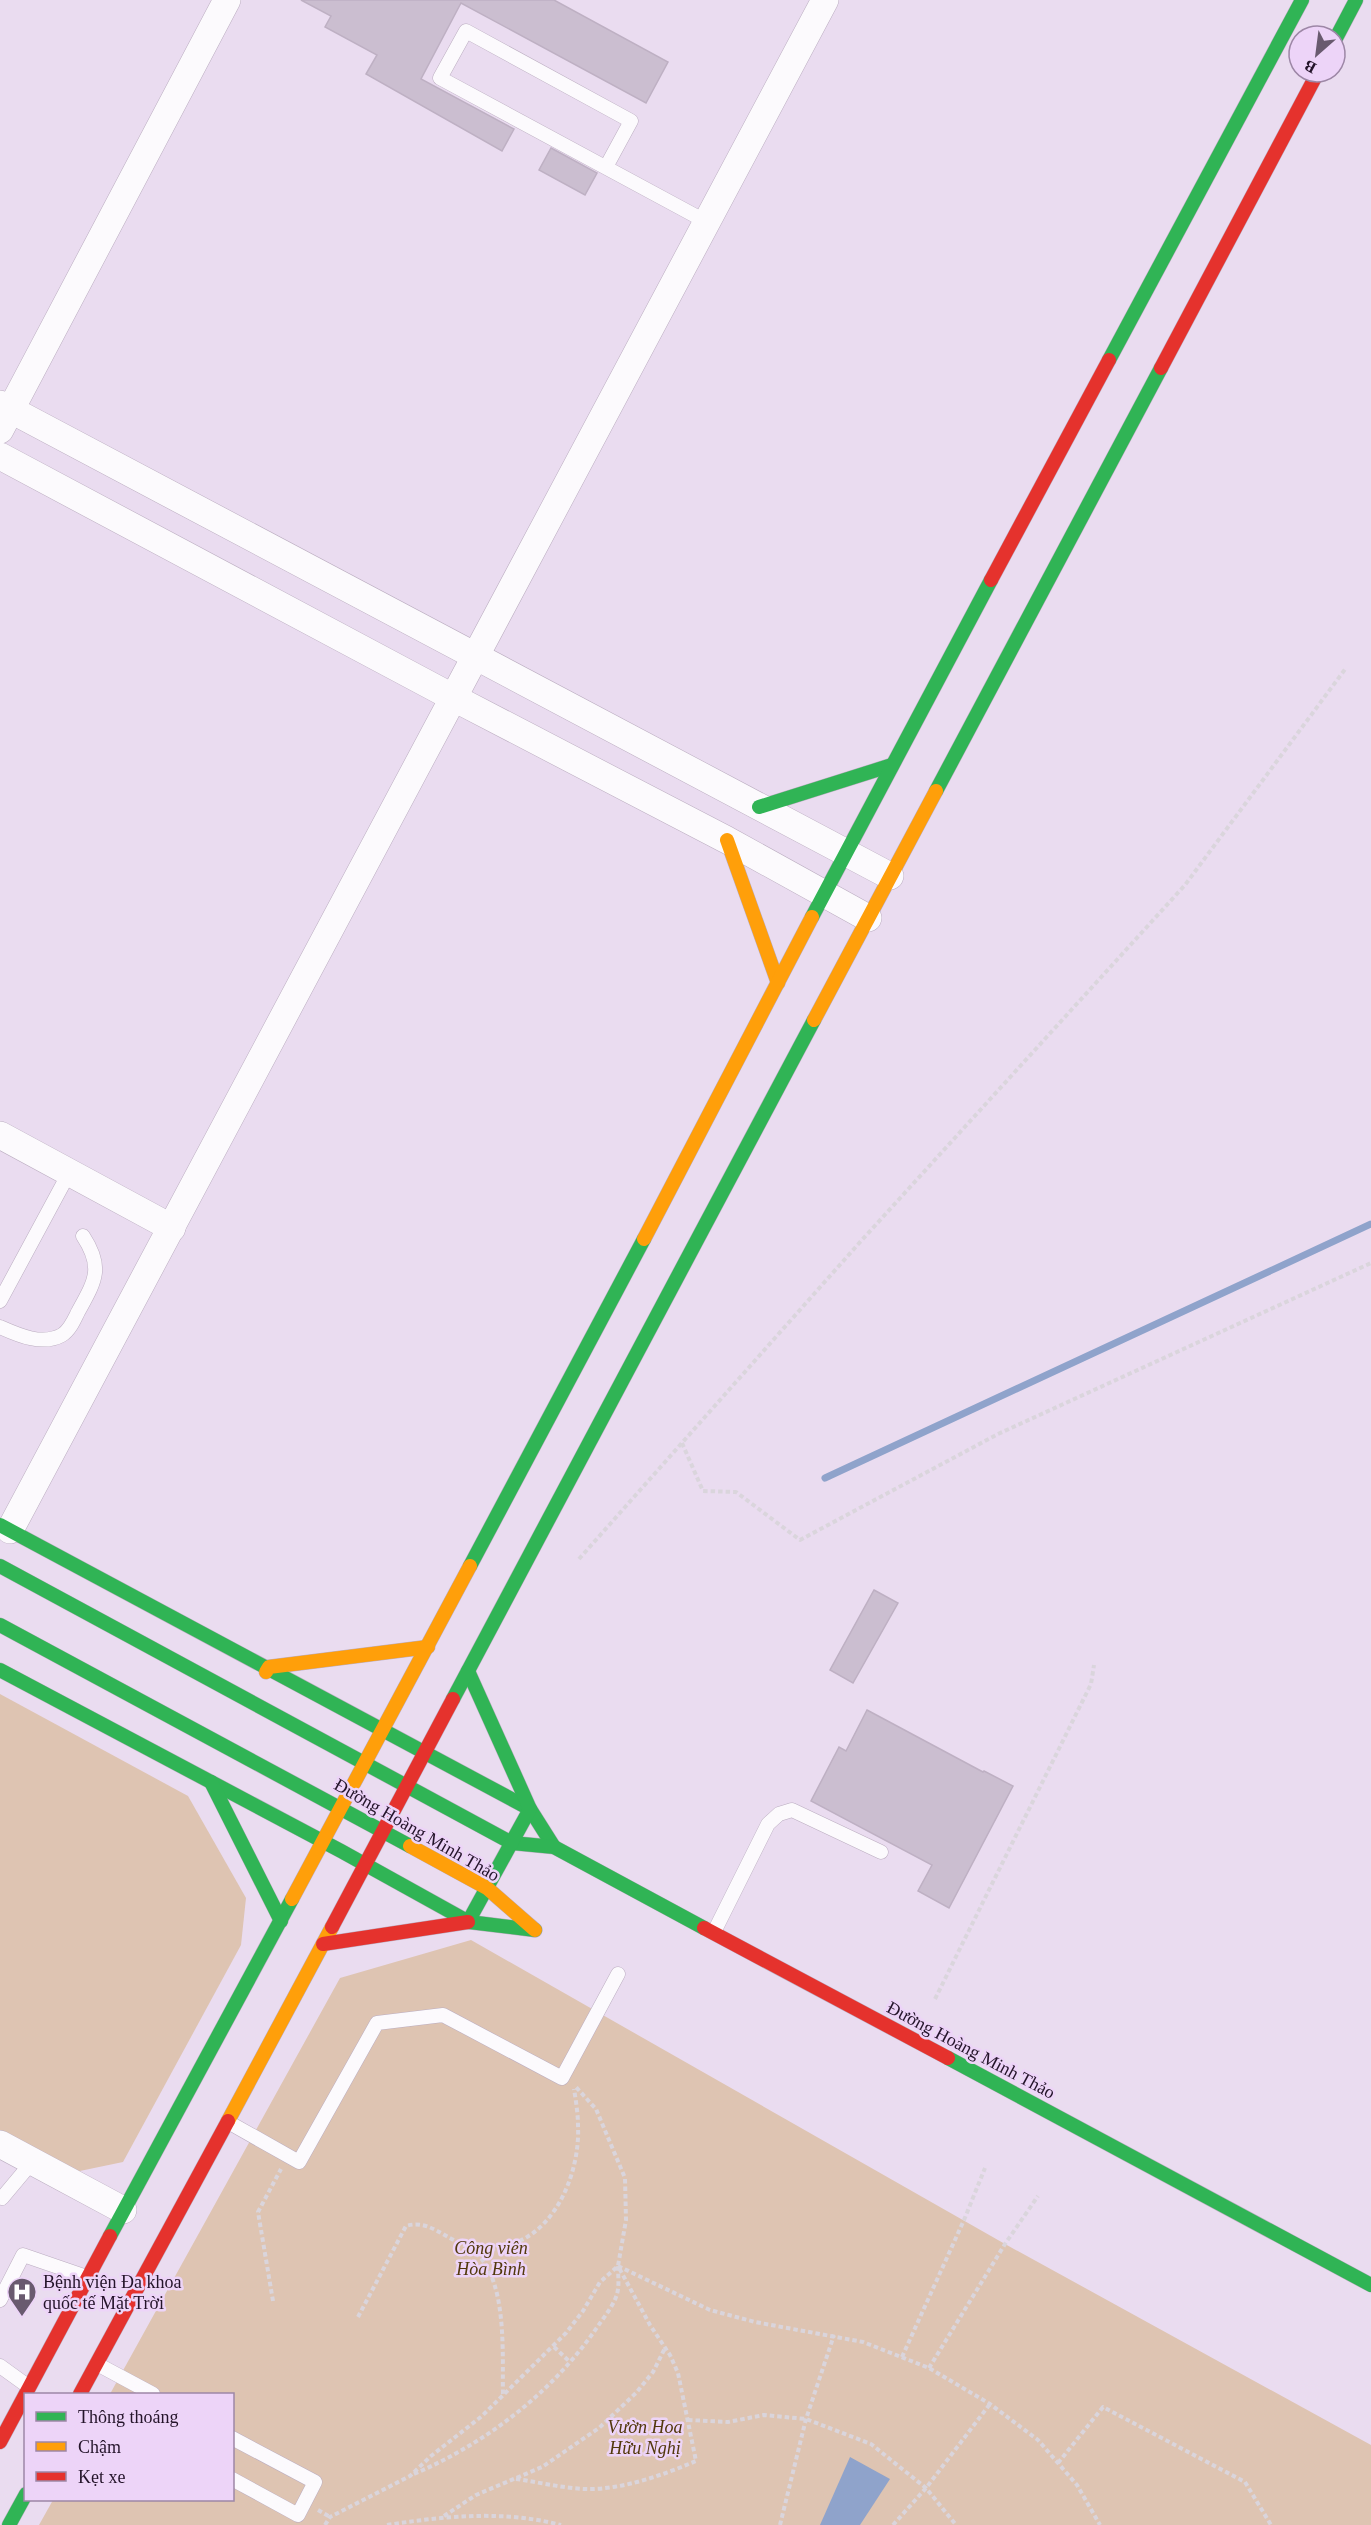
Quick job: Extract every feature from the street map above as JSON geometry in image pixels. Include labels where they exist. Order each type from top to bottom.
[{"type":"street","points":[[227,0],[4,414],[476,657],[890,876]]},
{"type":"street","points":[[5,1527],[172,1228],[825,0]]},
{"type":"street","points":[[26,2393],[87,2277],[127,2212],[428,1647],[892,765],[1302,0]]},
{"type":"street","points":[[1343,24],[1353,6],[1371,5]]},
{"type":"street","points":[[81,2393],[163,2232],[228,2122],[324,1944],[1312,84]]},
{"type":"street","points":[[0,456],[454,698],[727,840],[868,918]]},
{"type":"street","points":[[759,807],[892,765]]},
{"type":"street","points":[[727,840],[778,983]]},
{"type":"street","points":[[0,1135],[172,1228]]},
{"type":"street","name":"Đường Hoàng Minh Thảo","points":[[5,1527],[530,1809],[554,1847]]},
{"type":"street","name":"Đường Hoàng Minh Thảo","points":[[0,1566],[256,1692],[366,1763],[512,1843],[554,1847],[1371,2285]]},
{"type":"street","name":"Đường Hoàng Minh Thảo","points":[[0,1625],[488,1888],[535,1930],[469,1922],[323,1841],[216,1773],[0,1670]]},
{"type":"street","points":[[256,1692],[269,1667],[428,1647]]},
{"type":"street","points":[[324,1944],[469,1922],[530,1809],[468,1671]]},
{"type":"street","points":[[230,1747],[216,1773],[281,1921]]},
{"type":"street","points":[[0,2144],[127,2212]]},
{"type":"street","points":[[0,2442],[24,2396]]},
{"type":"street","points":[[9,2525],[24,2498]]},
{"type":"lane","points":[[606,167],[631,121],[466,31],[440,78],[707,222]]},
{"type":"lane","points":[[0,1301],[69,1173]]},
{"type":"lane","points":[[0,1327],[34,1339],[62,1335],[69,1328],[94,1283],[97,1268],[93,1252],[83,1236]]},
{"type":"lane","points":[[714,1932],[768,1824],[778,1814],[792,1810],[881,1852]]},
{"type":"lane","points":[[228,2122],[299,2162],[376,2023],[443,2015],[568,2081],[618,1974]]},
{"type":"lane","points":[[0,2197],[2,2198],[33,2162]]},
{"type":"lane","points":[[0,2300],[23,2255],[87,2277]]},
{"type":"lane","points":[[96,2364],[151,2393]]},
{"type":"lane","points":[[0,2366],[29,2387]]},
{"type":"lane","points":[[234,2439],[315,2482],[298,2515],[234,2480]]},
{"type":"path","points":[[579,1559],[861,1241],[1185,885],[1346,668]]},
{"type":"path","points":[[682,1443],[704,1491],[736,1492],[800,1540],[998,1434],[1371,1263]]},
{"type":"path","points":[[935,1999],[1091,1684],[1094,1665]]},
{"type":"path","points":[[476,2253],[517,2242],[537,2230],[560,2201],[570,2178],[576,2154],[579,2126],[568,2081]]},
{"type":"path","points":[[325,2525],[330,2517],[446,2460],[511,2418],[570,2362],[603,2319],[618,2292],[618,2266],[626,2220],[625,2178],[596,2109],[568,2081]]},
{"type":"path","points":[[273,2301],[258,2212],[288,2155]]},
{"type":"path","points":[[902,2357],[985,2168]]},
{"type":"path","points":[[929,2368],[1005,2244],[1038,2196]]},
{"type":"path","points":[[358,2317],[406,2226],[417,2222],[476,2253],[495,2285],[500,2313],[503,2396]]},
{"type":"path","points":[[618,2266],[710,2310],[755,2322],[863,2342],[929,2368],[990,2404],[1038,2440],[1077,2485],[1100,2525]]},
{"type":"path","points":[[410,2476],[431,2456],[483,2416],[554,2347],[583,2310],[600,2282],[618,2266]]},
{"type":"path","points":[[516,2479],[585,2489],[665,2474],[696,2461],[678,2373],[618,2266]]},
{"type":"path","points":[[780,2525],[806,2419],[834,2335]]},
{"type":"path","points":[[554,2347],[570,2362]]},
{"type":"path","points":[[444,2516],[476,2495],[542,2467],[619,2411],[653,2372],[665,2348]]},
{"type":"path","points":[[894,2525],[926,2488],[990,2404]]},
{"type":"path","points":[[1058,2463],[1103,2407],[1245,2482],[1271,2525]]},
{"type":"path","points":[[688,2421],[728,2422],[764,2415],[806,2419],[871,2444],[926,2488],[956,2525]]},
{"type":"path","points":[[387,2525],[444,2516],[533,2518],[561,2525]]},
{"type":"green space","points":[[0,1694],[188,1796],[246,1898],[241,1945],[123,2162],[75,2172],[0,2133]]},
{"type":"green space","name":"Công viên Hòa Bình","points":[[471,1940],[1005,2244],[1371,2445],[1371,2525],[39,2525],[52,2501],[234,2501],[234,2393],[111,2393],[340,1978]]},
{"type":"water","points":[[850,2457],[890,2479],[860,2525],[820,2525]]},
{"type":"building","points":[[301,0],[554,0],[668,62],[646,103],[461,3],[421,79],[514,129],[502,151],[366,74],[377,55],[325,27],[331,16]]},
{"type":"building","points":[[551,148],[597,173],[585,195],[539,170]]},
{"type":"building","points":[[874,1590],[898,1603],[853,1683],[830,1670]]},
{"type":"building","points":[[867,1710],[1013,1786],[949,1908],[918,1891],[932,1865],[811,1801],[839,1747],[846,1751]]},
{"type":"waterway","points":[[825,1478],[1371,1224]]},
{"type":"traffic: fast","points":[[1109,360],[1302,0]]},
{"type":"traffic: fast","points":[[1343,24],[1356,0]]},
{"type":"traffic: fast","points":[[936,791],[1161,368]]},
{"type":"traffic: fast","points":[[812,917],[991,580]]},
{"type":"traffic: fast","points":[[759,807],[892,765]]},
{"type":"traffic: fast","points":[[453,1699],[814,1020]]},
{"type":"traffic: fast","points":[[470,1566],[644,1239]]},
{"type":"traffic: fast","points":[[0,1525],[530,1809],[554,1847]]},
{"type":"traffic: fast","points":[[0,1566],[512,1843],[554,1847],[704,1928]]},
{"type":"traffic: fast","points":[[0,1625],[410,1846]]},
{"type":"traffic: fast","points":[[0,1670],[341,1851],[469,1922],[535,1930]]},
{"type":"traffic: fast","points":[[468,1671],[530,1809],[468,1922]]},
{"type":"traffic: fast","points":[[211,1782],[281,1921]]},
{"type":"traffic: fast","points":[[110,2236],[292,1899]]},
{"type":"traffic: fast","points":[[948,2058],[1371,2285]]},
{"type":"traffic: fast","points":[[9,2525],[24,2498]]},
{"type":"traffic: slow","points":[[814,1020],[936,791]]},
{"type":"traffic: slow","points":[[727,840],[778,983]]},
{"type":"traffic: slow","points":[[644,1239],[812,917]]},
{"type":"traffic: slow","points":[[292,1899],[470,1566]]},
{"type":"traffic: slow","points":[[266,1672],[269,1667],[428,1647]]},
{"type":"traffic: slow","points":[[410,1846],[487,1888],[535,1930]]},
{"type":"traffic: slow","points":[[228,2121],[332,1927]]},
{"type":"traffic: jam","points":[[1161,368],[1312,84]]},
{"type":"traffic: jam","points":[[991,580],[1109,360]]},
{"type":"traffic: jam","points":[[332,1927],[453,1699]]},
{"type":"traffic: jam","points":[[323,1944],[468,1922]]},
{"type":"traffic: jam","points":[[704,1928],[948,2058]]},
{"type":"traffic: jam","points":[[81,2393],[228,2121]]},
{"type":"traffic: jam","points":[[26,2393],[110,2236]]},
{"type":"traffic: jam","points":[[0,2442],[24,2397]]},
{"type":"place","name":"Bệnh viện Đa khoa quốc tế Mặt Trời","points":[[22,2318]]},
{"type":"park label","name":"Vườn Hoa Hữu Nghị","points":[[645,2437]]}]
